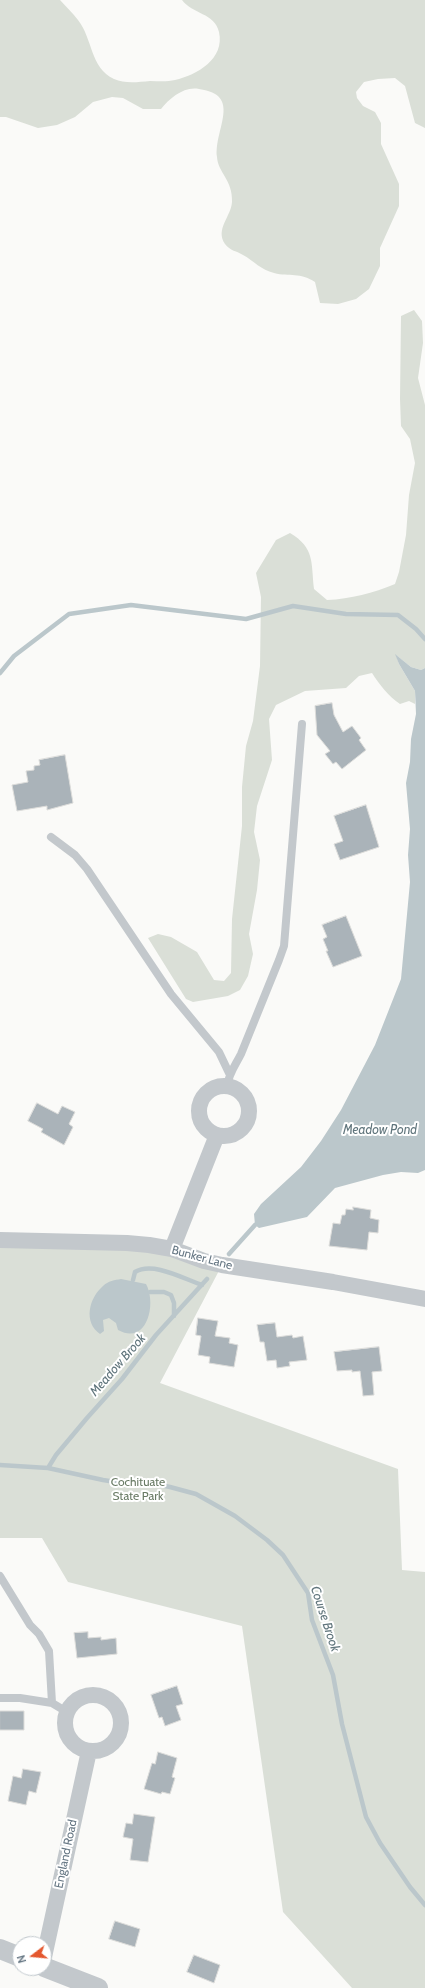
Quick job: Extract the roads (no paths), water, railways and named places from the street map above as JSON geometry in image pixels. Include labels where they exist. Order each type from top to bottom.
[{"type":"street","points":[[228,1080],[243,1094],[248,1103],[249,1116],[243,1128],[236,1133],[223,1136],[209,1131],[204,1125],[199,1111],[201,1100],[208,1092],[228,1080]]},
{"type":"street","points":[[172,1249],[217,1135]]},
{"type":"street","name":"Bunker Lane","points":[[0,1240],[127,1243],[172,1249],[222,1266],[333,1282],[425,1299]]},
{"type":"street","points":[[93,1694],[109,1700],[120,1713],[121,1729],[112,1744],[98,1751],[89,1751],[81,1749],[68,1737],[65,1721],[67,1712],[77,1699],[93,1694]]},
{"type":"street","name":"England Road","points":[[49,1936],[89,1751]]},
{"type":"street","points":[[0,1949],[12,1954]]},
{"type":"street","points":[[52,1970],[98,1988]]},
{"type":"lane","points":[[228,1080],[241,1054],[280,960],[284,946],[302,724]]},
{"type":"lane","points":[[51,837],[75,855],[87,869],[171,994],[219,1052],[228,1080]]},
{"type":"lane","points":[[0,1576],[30,1625],[39,1634],[49,1651],[52,1702]]},
{"type":"lane","points":[[0,1698],[20,1698],[52,1702],[67,1712]]},
{"type":"water","name":"Meadow Pond","points":[[395,654],[411,667],[421,670],[425,668],[425,1170],[418,1173],[401,1172],[383,1175],[335,1188],[307,1217],[259,1228],[255,1225],[254,1214],[261,1204],[301,1167],[321,1141],[341,1110],[375,1045],[401,979],[410,882],[408,855],[410,829],[406,783],[410,762],[411,739],[416,714],[415,691],[399,664]]},
{"type":"water","points":[[121,1279],[146,1284],[150,1302],[150,1312],[147,1320],[143,1328],[136,1332],[128,1333],[118,1330],[116,1323],[109,1318],[103,1320],[104,1331],[100,1334],[91,1323],[91,1303],[98,1291],[105,1284]]},
{"type":"waterway","points":[[0,673],[14,656],[69,614],[131,605],[246,619],[293,606],[346,614],[398,615],[416,629],[425,639]]},
{"type":"waterway","name":"Meadow Brook","points":[[229,1254],[255,1225]]},
{"type":"waterway","points":[[133,1280],[135,1272],[142,1269],[151,1269],[168,1272],[202,1285]]},
{"type":"waterway","name":"Meadow Brook","points":[[48,1468],[56,1455],[122,1379],[156,1335],[207,1279]]},
{"type":"waterway","points":[[150,1292],[164,1292],[171,1295],[174,1303],[174,1316]]},
{"type":"waterway","name":"Course Brook","points":[[0,1465],[48,1468],[122,1483],[144,1482],[196,1494],[235,1516],[267,1540],[283,1555],[308,1593],[312,1620],[333,1675],[342,1724],[366,1817],[380,1843],[410,1887],[425,1905]]},
{"type":"park label","name":"Cochituate State Park","points":[[138,1489]]}]
